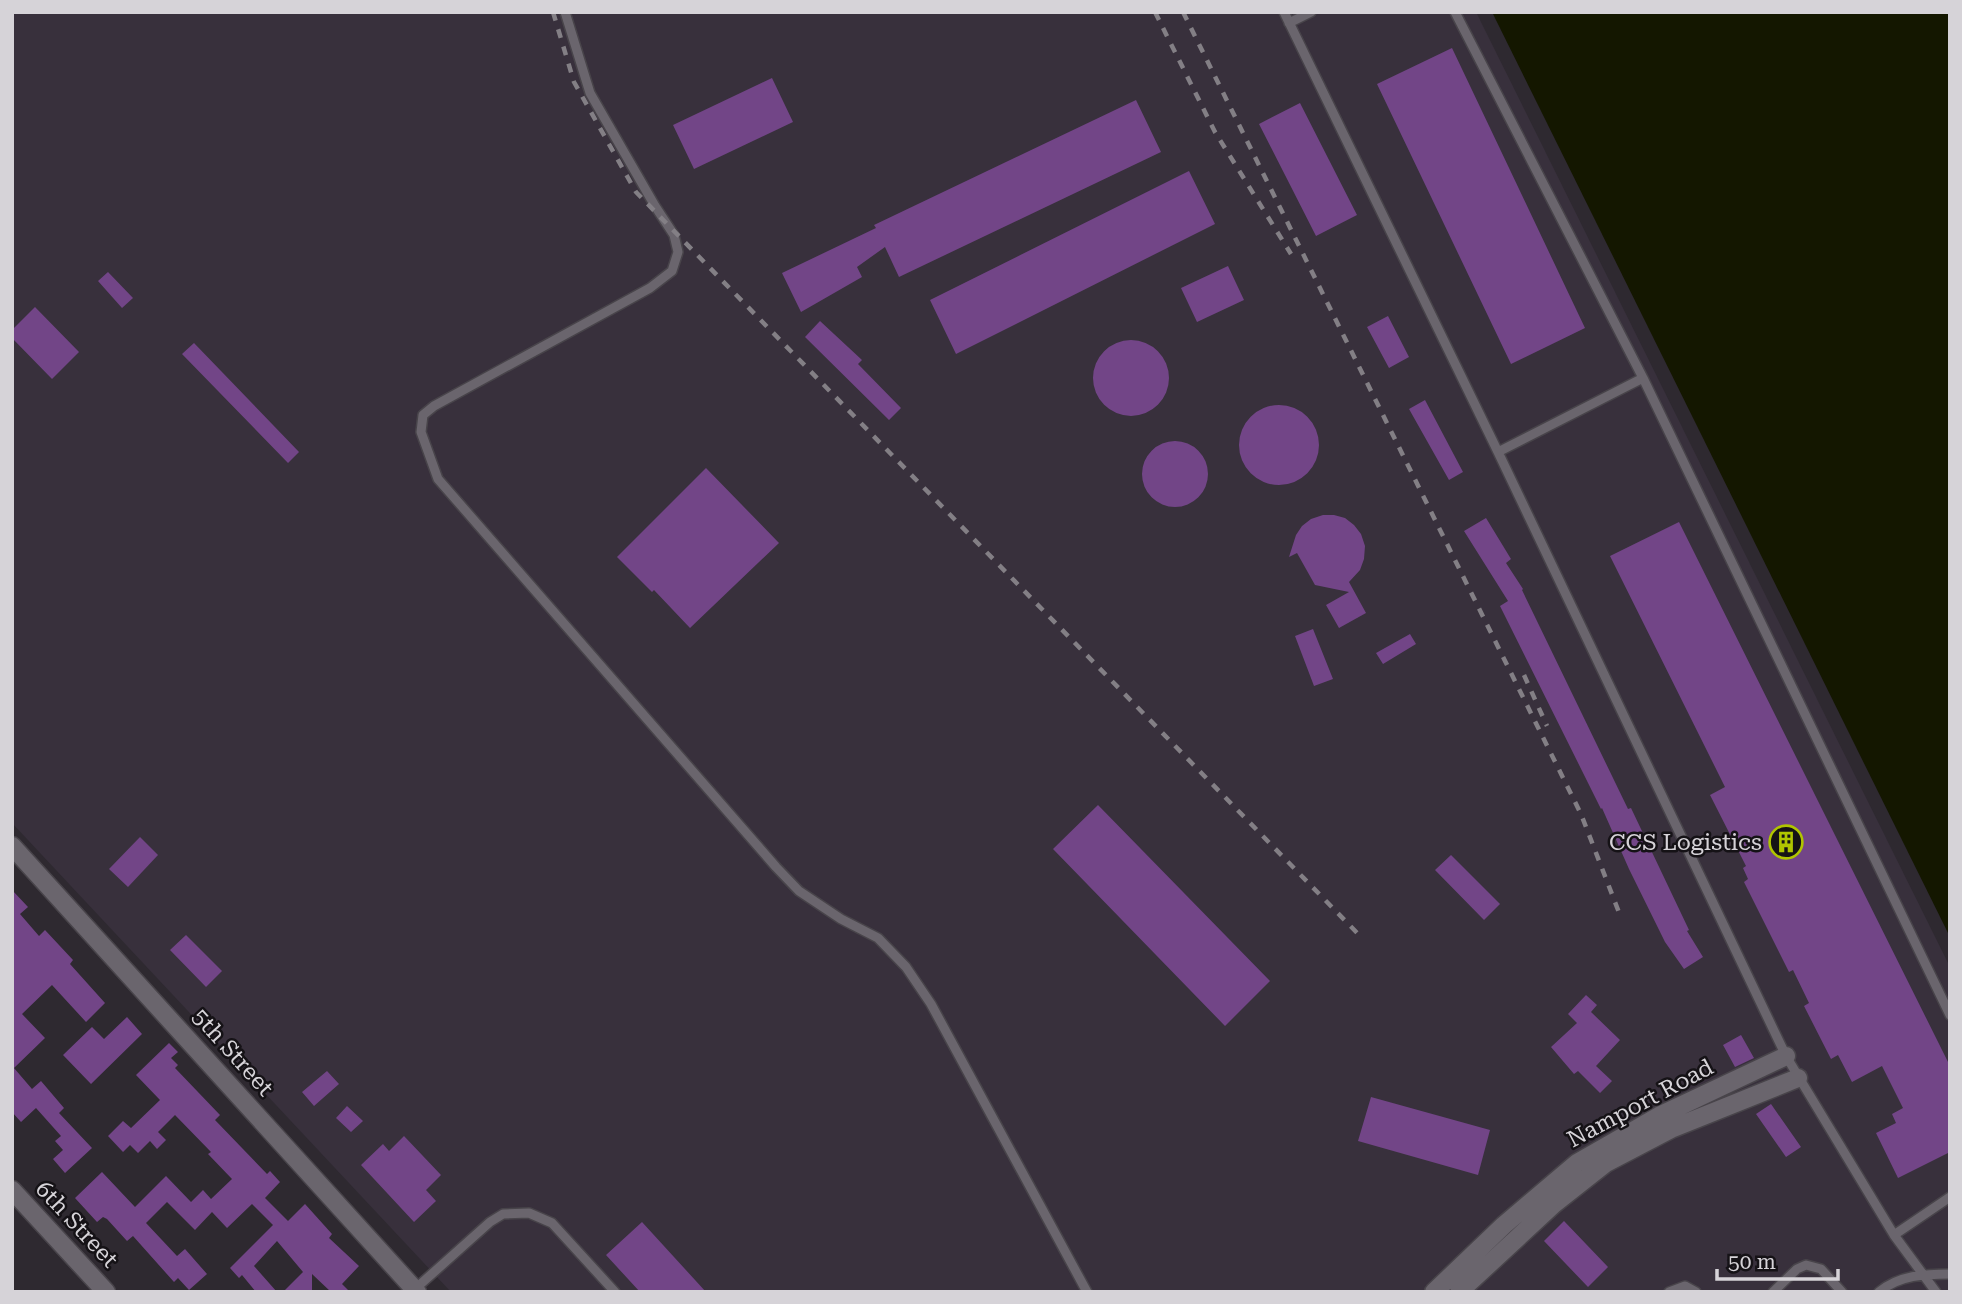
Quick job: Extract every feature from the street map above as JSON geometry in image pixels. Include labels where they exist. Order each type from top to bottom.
[{"type":"street","name":"5th Street","points":[[12,846],[410,1289]]},
{"type":"street","name":"Namport Road","points":[[1434,1292],[1504,1225],[1577,1163],[1659,1116],[1786,1056]]},
{"type":"street","points":[[1459,1292],[1554,1203],[1606,1163],[1671,1129],[1798,1077]]},
{"type":"street","name":"6th Street","points":[[12,1190],[106,1292]]},
{"type":"lane","points":[[565,12],[590,93],[674,235],[677,252],[672,271],[650,288],[434,406],[423,415],[421,432],[438,479],[799,891],[841,919],[878,939],[906,967],[931,1004],[1087,1292]]},
{"type":"lane","points":[[1283,12],[1498,452],[1786,1056],[1894,1235],[1920,1274],[1936,1292]]},
{"type":"lane","points":[[1289,23],[1311,12]]},
{"type":"lane","points":[[1455,12],[1643,378],[1950,1015]]},
{"type":"lane","points":[[1498,452],[1643,378]]},
{"type":"lane","points":[[1894,1235],[1950,1197]]},
{"type":"lane","points":[[410,1289],[490,1222],[503,1214],[529,1213],[552,1223],[615,1292]]},
{"type":"lane","points":[[1773,1292],[1797,1269],[1806,1265],[1821,1269],[1842,1292]]},
{"type":"lane","points":[[1879,1292],[1887,1286],[1920,1274],[1950,1274]]},
{"type":"lane","points":[[1670,1292],[1685,1286],[1696,1292]]},
{"type":"shaded area","points":[[12,12],[1476,12],[1950,967],[1950,1292],[451,1292],[12,823]]},
{"type":"shaded area","points":[[1492,12],[1950,12],[1950,937]]},
{"type":"building","points":[[1452,48],[1585,328],[1511,364],[1377,84]]},
{"type":"building","points":[[772,78],[793,122],[694,169],[673,125]]},
{"type":"building","points":[[1136,100],[1161,152],[899,277],[885,247],[857,267],[862,277],[801,312],[782,273],[876,228],[874,225]]},
{"type":"building","points":[[1300,103],[1357,215],[1316,236],[1259,124]]},
{"type":"building","points":[[1189,171],[1215,224],[956,354],[930,300]]},
{"type":"building","points":[[1228,266],[1244,300],[1197,322],[1181,288]]},
{"type":"building","points":[[108,272],[133,298],[122,308],[98,281]]},
{"type":"building","points":[[35,307],[79,352],[52,379],[12,338],[12,330]]},
{"type":"building","points":[[1388,316],[1409,357],[1389,368],[1367,327]]},
{"type":"building","points":[[820,321],[862,360],[858,364],[901,408],[889,420],[805,337]]},
{"type":"building","points":[[1131,340],[1145,343],[1158,351],[1166,364],[1169,378],[1166,392],[1158,405],[1145,413],[1131,416],[1117,413],[1104,405],[1096,392],[1093,378],[1096,364],[1104,351],[1117,343]]},
{"type":"building","points":[[194,343],[299,452],[288,463],[182,354]]},
{"type":"building","points":[[1425,400],[1463,472],[1449,480],[1409,409]]},
{"type":"building","points":[[1271,405],[1287,405],[1308,416],[1319,437],[1319,453],[1308,474],[1287,485],[1271,485],[1257,479],[1245,467],[1239,453],[1239,437],[1245,423],[1257,411]]},
{"type":"building","points":[[1175,441],[1188,443],[1198,451],[1206,461],[1206,487],[1198,497],[1188,505],[1175,507],[1162,505],[1152,497],[1144,487],[1142,474],[1144,461],[1152,451],[1162,443]]},
{"type":"building","points":[[706,468],[779,543],[690,628],[654,590],[652,592],[617,557]]},
{"type":"building","points":[[1323,515],[1345,518],[1361,534],[1365,546],[1360,570],[1349,582],[1366,613],[1339,628],[1326,605],[1349,592],[1315,585],[1297,553],[1289,557],[1302,526]]},
{"type":"building","points":[[1486,518],[1511,559],[1506,563],[1523,589],[1628,809],[1631,808],[1689,930],[1687,931],[1703,957],[1684,969],[1665,942],[1602,808],[1500,606],[1508,601],[1464,531]]},
{"type":"building","name":"CCS Logistics","points":[[1679,522],[1950,1066],[1950,1152],[1898,1178],[1876,1133],[1896,1123],[1892,1114],[1903,1108],[1882,1066],[1852,1082],[1838,1055],[1831,1059],[1804,1006],[1809,1003],[1793,970],[1789,972],[1744,882],[1748,879],[1743,868],[1746,866],[1710,795],[1725,787],[1610,556]]},
{"type":"building","points":[[1313,629],[1333,679],[1314,686],[1295,636]]},
{"type":"building","points":[[1410,634],[1416,644],[1383,664],[1376,653]]},
{"type":"building","points":[[1098,805],[1270,981],[1225,1026],[1053,849]]},
{"type":"building","points":[[140,837],[158,855],[128,887],[109,869]]},
{"type":"building","points":[[1451,855],[1500,904],[1484,920],[1435,870]]},
{"type":"building","points":[[12,890],[28,907],[20,914],[39,936],[45,930],[73,960],[70,964],[105,1003],[86,1022],[52,985],[22,1014],[45,1038],[14,1068],[32,1089],[41,1081],[64,1108],[59,1113],[92,1148],[65,1173],[53,1159],[63,1150],[55,1141],[61,1136],[36,1108],[21,1122],[12,1112]]},
{"type":"building","points":[[186,935],[222,971],[206,987],[170,950]]},
{"type":"building","points":[[1586,995],[1597,1005],[1591,1012],[1620,1040],[1596,1066],[1612,1081],[1600,1093],[1578,1071],[1574,1074],[1551,1047],[1577,1023],[1568,1014]]},
{"type":"building","points":[[127,1017],[142,1034],[91,1084],[63,1055],[92,1027],[104,1039]]},
{"type":"building","points":[[1741,1035],[1754,1058],[1735,1067],[1723,1045]]},
{"type":"building","points":[[169,1043],[178,1052],[171,1058],[178,1065],[175,1068],[220,1115],[215,1120],[267,1174],[270,1171],[280,1182],[265,1198],[288,1221],[305,1204],[332,1234],[329,1238],[359,1266],[342,1284],[350,1292],[331,1292],[312,1274],[312,1292],[283,1292],[303,1272],[277,1241],[254,1266],[277,1292],[256,1292],[242,1275],[239,1278],[230,1268],[273,1225],[252,1204],[227,1228],[212,1212],[195,1230],[167,1202],[146,1223],[177,1256],[185,1249],[207,1274],[189,1290],[178,1278],[174,1282],[133,1236],[127,1241],[103,1217],[97,1222],[75,1198],[102,1172],[135,1207],[166,1176],[191,1202],[203,1190],[211,1199],[232,1179],[208,1154],[211,1152],[175,1115],[158,1132],[166,1140],[157,1149],[150,1141],[138,1153],[130,1145],[123,1152],[108,1136],[123,1121],[131,1128],[160,1100],[136,1075]]},
{"type":"building","points":[[327,1071],[339,1084],[314,1106],[302,1092]]},
{"type":"building","points":[[1371,1097],[1490,1130],[1478,1175],[1358,1141]]},
{"type":"building","points":[[1771,1104],[1801,1147],[1786,1157],[1756,1114]]},
{"type":"building","points":[[347,1106],[363,1121],[351,1132],[336,1118]]},
{"type":"building","points":[[404,1136],[441,1175],[426,1190],[436,1201],[414,1222],[361,1165],[383,1144],[389,1151]]},
{"type":"building","points":[[1564,1221],[1608,1267],[1588,1287],[1544,1241]]},
{"type":"building","points":[[642,1222],[706,1292],[640,1292],[606,1255]]},
{"type":"railway","points":[[553,12],[574,82],[636,192],[1363,939]]},
{"type":"railway","points":[[1155,12],[1215,132],[1291,254]]},
{"type":"railway","points":[[1183,12],[1581,814],[1620,915]]},
{"type":"railway","points":[[1524,675],[1547,726]]},
{"type":"place","name":"CCS Logistics","points":[[1786,842]]}]
